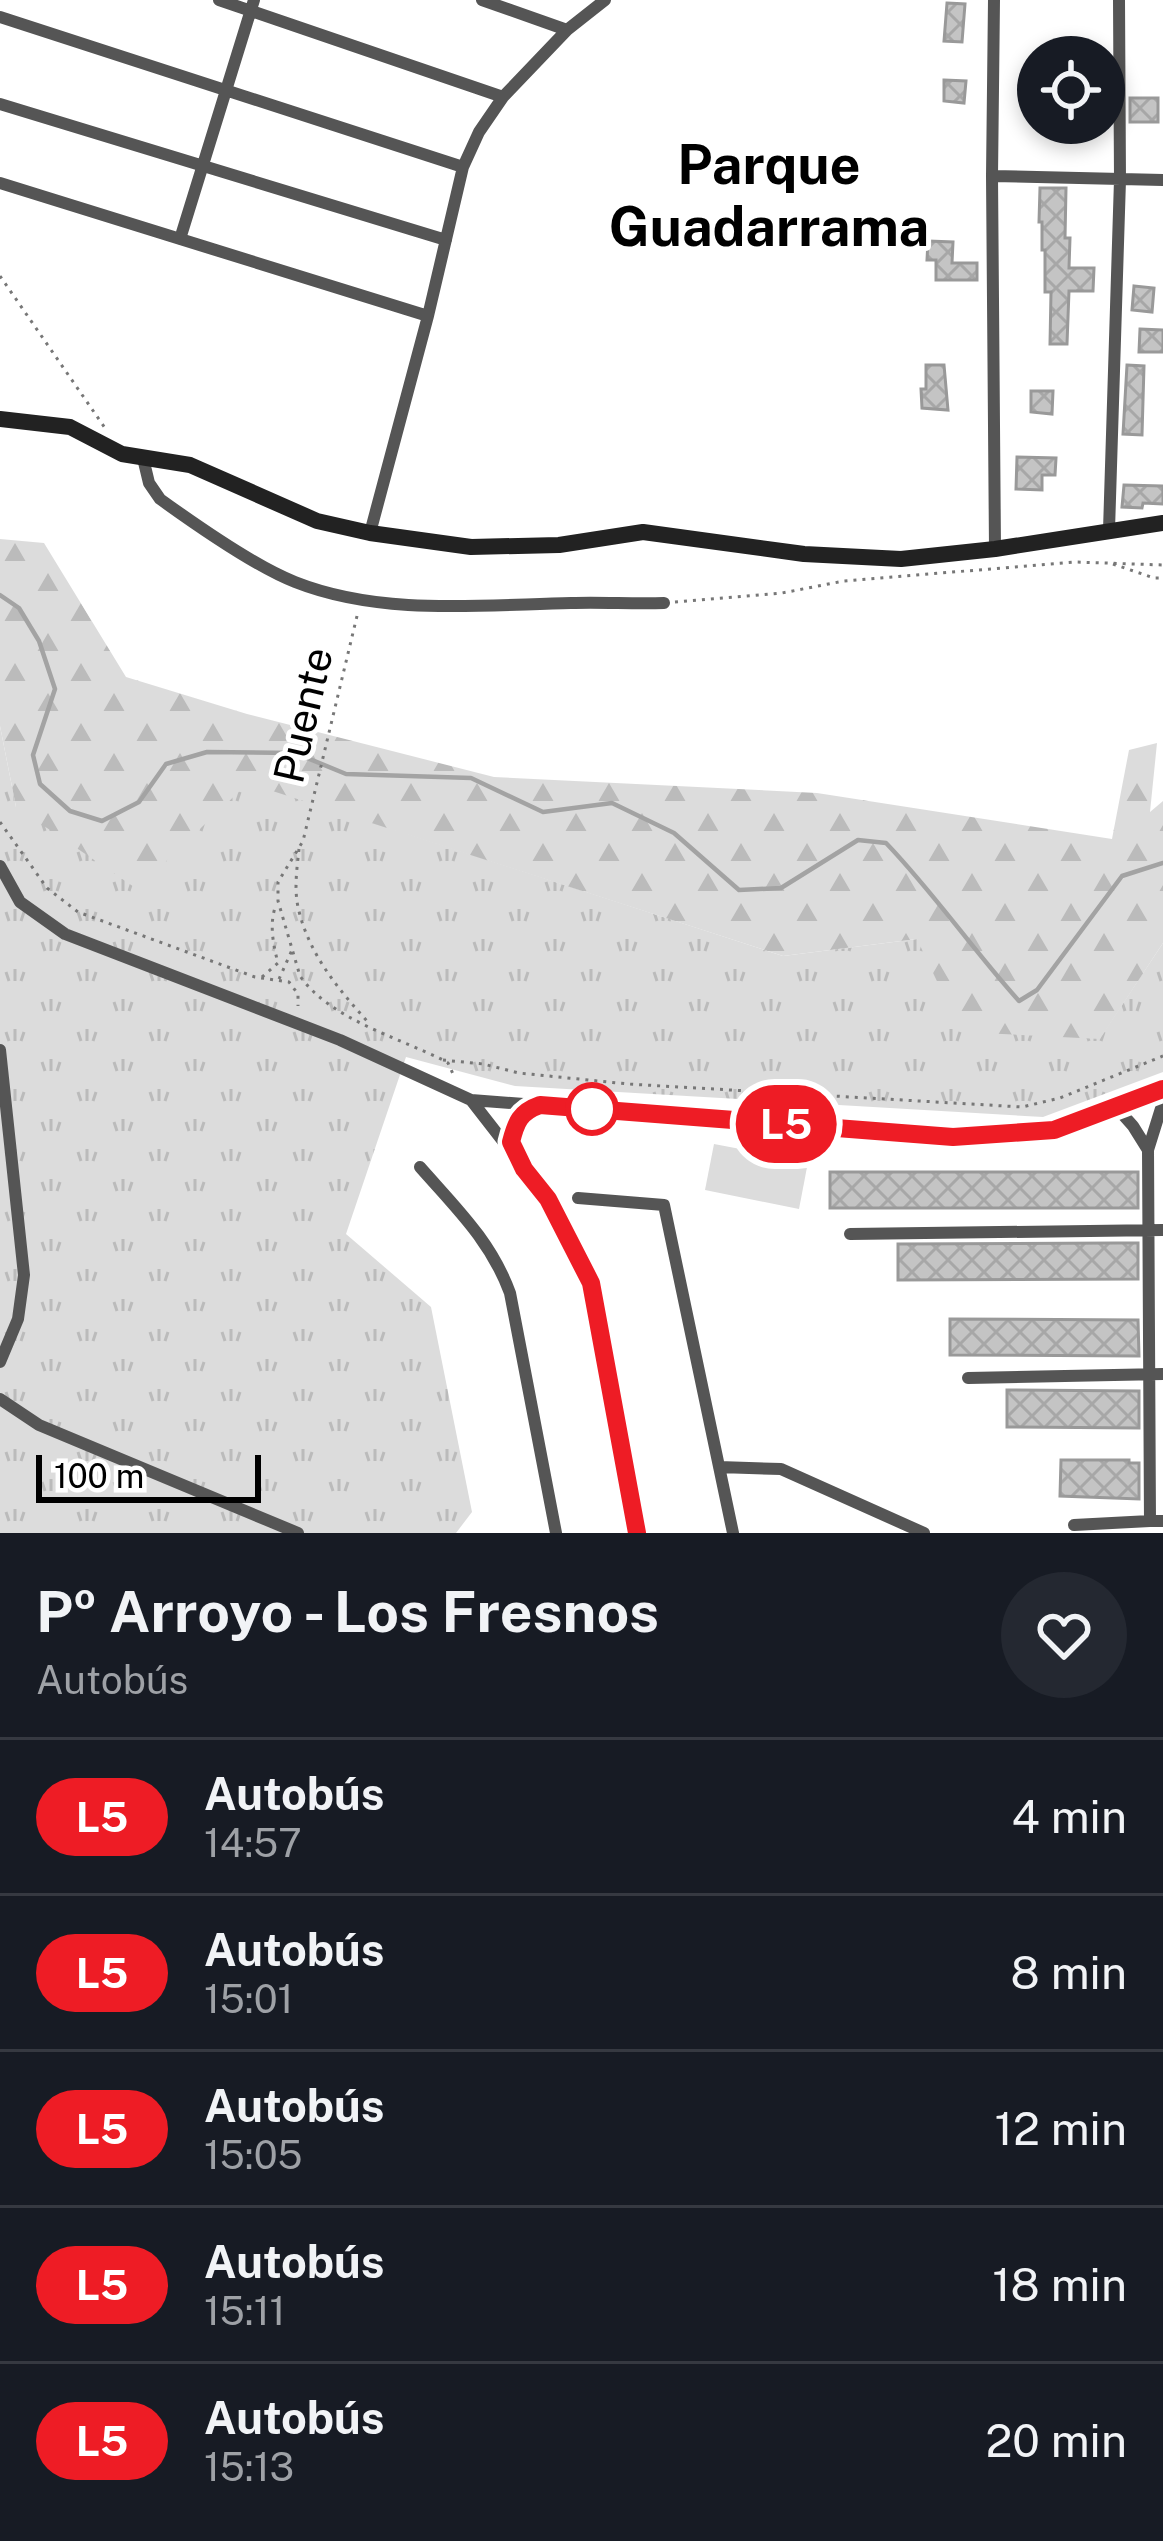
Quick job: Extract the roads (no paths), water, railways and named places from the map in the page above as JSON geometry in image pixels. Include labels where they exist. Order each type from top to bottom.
[{"type":"street","points":[[219,0],[253,5],[502,97]]},
{"type":"street","points":[[482,0],[567,30]]},
{"type":"street","points":[[370,533],[463,167],[502,97],[567,30],[605,0]]},
{"type":"street","points":[[994,0],[995,549]]},
{"type":"street","points":[[1109,530],[1120,180],[1119,0]]},
{"type":"street","points":[[181,239],[253,5]]},
{"type":"street","points":[[0,17],[463,167]]},
{"type":"street","points":[[0,104],[446,240]]},
{"type":"street","points":[[992,176],[1163,180]]},
{"type":"street","points":[[0,183],[428,316]]},
{"type":"street","points":[[0,419],[70,428],[122,454],[190,466],[317,521],[470,547],[559,545],[644,532],[804,554],[901,559],[1163,524]]},
{"type":"street","points":[[143,458],[149,483],[160,499],[256,561],[308,586],[361,599],[425,606],[664,603]]},
{"type":"street","points":[[0,866],[20,902],[65,934],[340,1040],[470,1100],[953,1137],[1054,1130],[1163,1089]]},
{"type":"street","points":[[0,1051],[24,1275],[18,1319],[0,1362]]},
{"type":"street","points":[[470,1100],[548,1199],[591,1283],[637,1533]]},
{"type":"street","points":[[1074,1525],[1157,1521],[1157,1230],[1148,1150],[1163,1102]]},
{"type":"street","points":[[524,1169],[511,1142],[525,1111],[540,1105]]},
{"type":"street","points":[[1117,1108],[1148,1150]]},
{"type":"street","points":[[420,1167],[486,1242],[500,1265],[510,1293],[556,1533]]},
{"type":"street","points":[[578,1198],[664,1204],[733,1533]]},
{"type":"street","points":[[850,1234],[1157,1230]]},
{"type":"street","points":[[968,1378],[1156,1374]]},
{"type":"street","points":[[0,1399],[39,1425],[298,1533]]},
{"type":"street","points":[[719,1467],[781,1469],[924,1533]]},
{"type":"waterway","points":[[0,595],[19,608],[39,641],[55,689],[33,755],[40,784],[70,811],[102,821],[139,802],[166,764],[207,752],[295,753],[346,774],[471,778],[543,812],[612,803],[674,833],[739,890],[781,888],[858,840],[886,843],[1019,1001],[1037,990],[1122,876],[1163,863]]},
{"type":"district","name":"Parque Guadarrama","points":[[769,196]]}]
